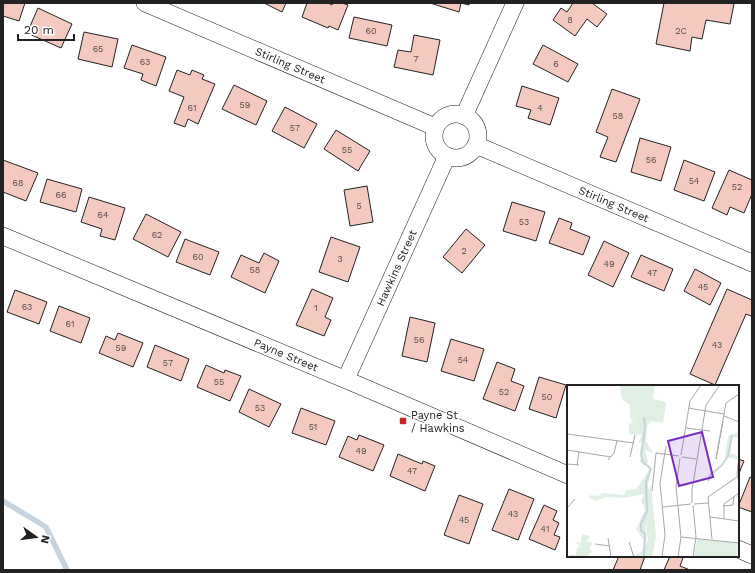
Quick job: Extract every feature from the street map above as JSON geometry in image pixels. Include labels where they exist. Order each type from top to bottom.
[{"type":"street","name":"Stirling Street","points":[[145,3],[435,127]]},
{"type":"street","points":[[464,116],[515,3]]},
{"type":"street","points":[[451,114],[458,114],[470,119],[475,124],[478,138],[476,144],[467,155],[454,158],[441,153],[434,141],[435,127],[444,117],[451,114]]},
{"type":"street","name":"Stirling Street","points":[[476,144],[752,263]]},
{"type":"street","name":"Hawkins Street","points":[[346,379],[447,156]]},
{"type":"street","name":"Payne Street","points":[[3,236],[346,379],[567,476]]},
{"type":"street","points":[[739,549],[752,555]]},
{"type":"building","points":[[3,3],[25,3],[19,21],[3,16]]},
{"type":"building","points":[[264,3],[286,3],[282,12]]},
{"type":"building","points":[[307,3],[328,3],[332,5],[333,3],[342,3],[348,5],[338,30],[329,26],[328,28],[302,17]]},
{"type":"building","points":[[430,3],[461,3],[459,12]]},
{"type":"building","points":[[573,3],[592,3],[607,14],[597,27],[587,19],[575,36],[553,20],[561,8],[567,12]]},
{"type":"building","points":[[664,3],[734,4],[730,24],[706,20],[702,39],[692,37],[690,51],[656,44]]},
{"type":"building","points":[[38,8],[72,24],[61,48],[27,33]]},
{"type":"building","points":[[354,17],[392,25],[387,46],[349,38]]},
{"type":"building","points":[[84,32],[118,39],[112,67],[78,59]]},
{"type":"building","points":[[414,35],[440,40],[433,75],[394,67],[398,50],[411,52]]},
{"type":"building","points":[[132,45],[166,57],[156,86],[141,80],[143,74],[124,68]]},
{"type":"building","points":[[543,45],[578,64],[568,82],[533,64]]},
{"type":"building","points":[[177,70],[190,75],[192,70],[204,75],[202,79],[215,84],[198,124],[188,119],[185,127],[174,123],[184,97],[169,91]]},
{"type":"building","points":[[234,85],[267,101],[256,125],[222,109]]},
{"type":"building","points":[[522,86],[559,98],[550,125],[528,118],[531,110],[516,106]]},
{"type":"building","points":[[612,89],[640,99],[616,162],[600,157],[608,137],[596,132]]},
{"type":"building","points":[[285,107],[317,124],[304,148],[272,131]]},
{"type":"building","points":[[336,130],[370,151],[358,171],[324,149]]},
{"type":"building","points":[[640,138],[671,147],[661,181],[631,172]]},
{"type":"building","points":[[3,160],[38,173],[26,201],[3,192]]},
{"type":"building","points":[[684,160],[715,172],[704,201],[674,190]]},
{"type":"building","points":[[729,170],[752,180],[752,194],[744,213],[730,207],[727,215],[712,208]]},
{"type":"building","points":[[47,179],[82,189],[76,212],[40,202]]},
{"type":"building","points":[[367,186],[373,222],[350,226],[344,190]]},
{"type":"building","points":[[89,197],[125,208],[115,240],[100,236],[102,229],[81,222]]},
{"type":"building","points":[[512,202],[545,212],[536,241],[503,231]]},
{"type":"building","points":[[146,214],[181,232],[168,257],[133,239]]},
{"type":"building","points":[[559,218],[572,223],[570,229],[590,237],[583,255],[549,243]]},
{"type":"building","points":[[466,229],[485,245],[462,273],[443,257]]},
{"type":"building","points":[[331,237],[360,247],[348,282],[319,272]]},
{"type":"building","points":[[185,239],[219,252],[210,275],[176,262]]},
{"type":"building","points":[[604,241],[629,253],[613,287],[588,275]]},
{"type":"building","points":[[264,253],[279,261],[265,293],[231,277],[241,255],[259,263]]},
{"type":"building","points":[[641,255],[673,269],[664,291],[631,277]]},
{"type":"building","points":[[695,269],[721,283],[710,305],[684,291]]},
{"type":"building","points":[[312,289],[333,298],[325,317],[331,320],[324,336],[296,325]]},
{"type":"building","points":[[727,289],[752,300],[752,314],[751,316],[746,314],[715,385],[690,374]]},
{"type":"building","points":[[15,290],[47,302],[39,324],[7,312]]},
{"type":"building","points":[[59,306],[90,318],[81,343],[50,331]]},
{"type":"building","points":[[410,317],[435,323],[427,362],[402,356]]},
{"type":"building","points":[[118,333],[143,343],[133,367],[99,353],[106,336],[115,340]]},
{"type":"building","points":[[451,339],[484,349],[474,381],[441,371]]},
{"type":"building","points":[[155,345],[189,359],[181,381],[147,367]]},
{"type":"building","points":[[497,362],[515,369],[511,381],[524,386],[515,411],[483,399]]},
{"type":"building","points":[[206,365],[224,373],[225,370],[241,376],[230,401],[197,387]]},
{"type":"building","points":[[539,377],[566,385],[556,418],[529,409]]},
{"type":"building","points":[[249,389],[281,404],[269,427],[239,412]]},
{"type":"building","points":[[301,408],[335,421],[326,445],[292,433]]},
{"type":"building","points":[[359,435],[384,445],[373,471],[339,457],[348,436],[357,440]]},
{"type":"building","points":[[398,454],[422,464],[423,461],[435,466],[425,491],[390,476]]},
{"type":"building","points":[[739,459],[744,461],[739,474]]},
{"type":"building","points":[[750,477],[752,478],[752,512],[739,507]]},
{"type":"building","points":[[509,489],[534,499],[518,540],[492,530]]},
{"type":"building","points":[[459,495],[483,504],[469,544],[444,535]]},
{"type":"building","points":[[544,505],[557,511],[553,520],[559,523],[554,535],[560,537],[555,550],[529,539]]},
{"type":"building","points":[[619,557],[645,557],[640,570],[613,570]]},
{"type":"building","points":[[670,557],[681,557],[683,558],[680,566],[690,570],[664,570]]},
{"type":"waterway","points":[[3,501],[46,527],[67,570]]},
{"type":"place","name":"Payne St / Hawkins","points":[[403,421]]}]
